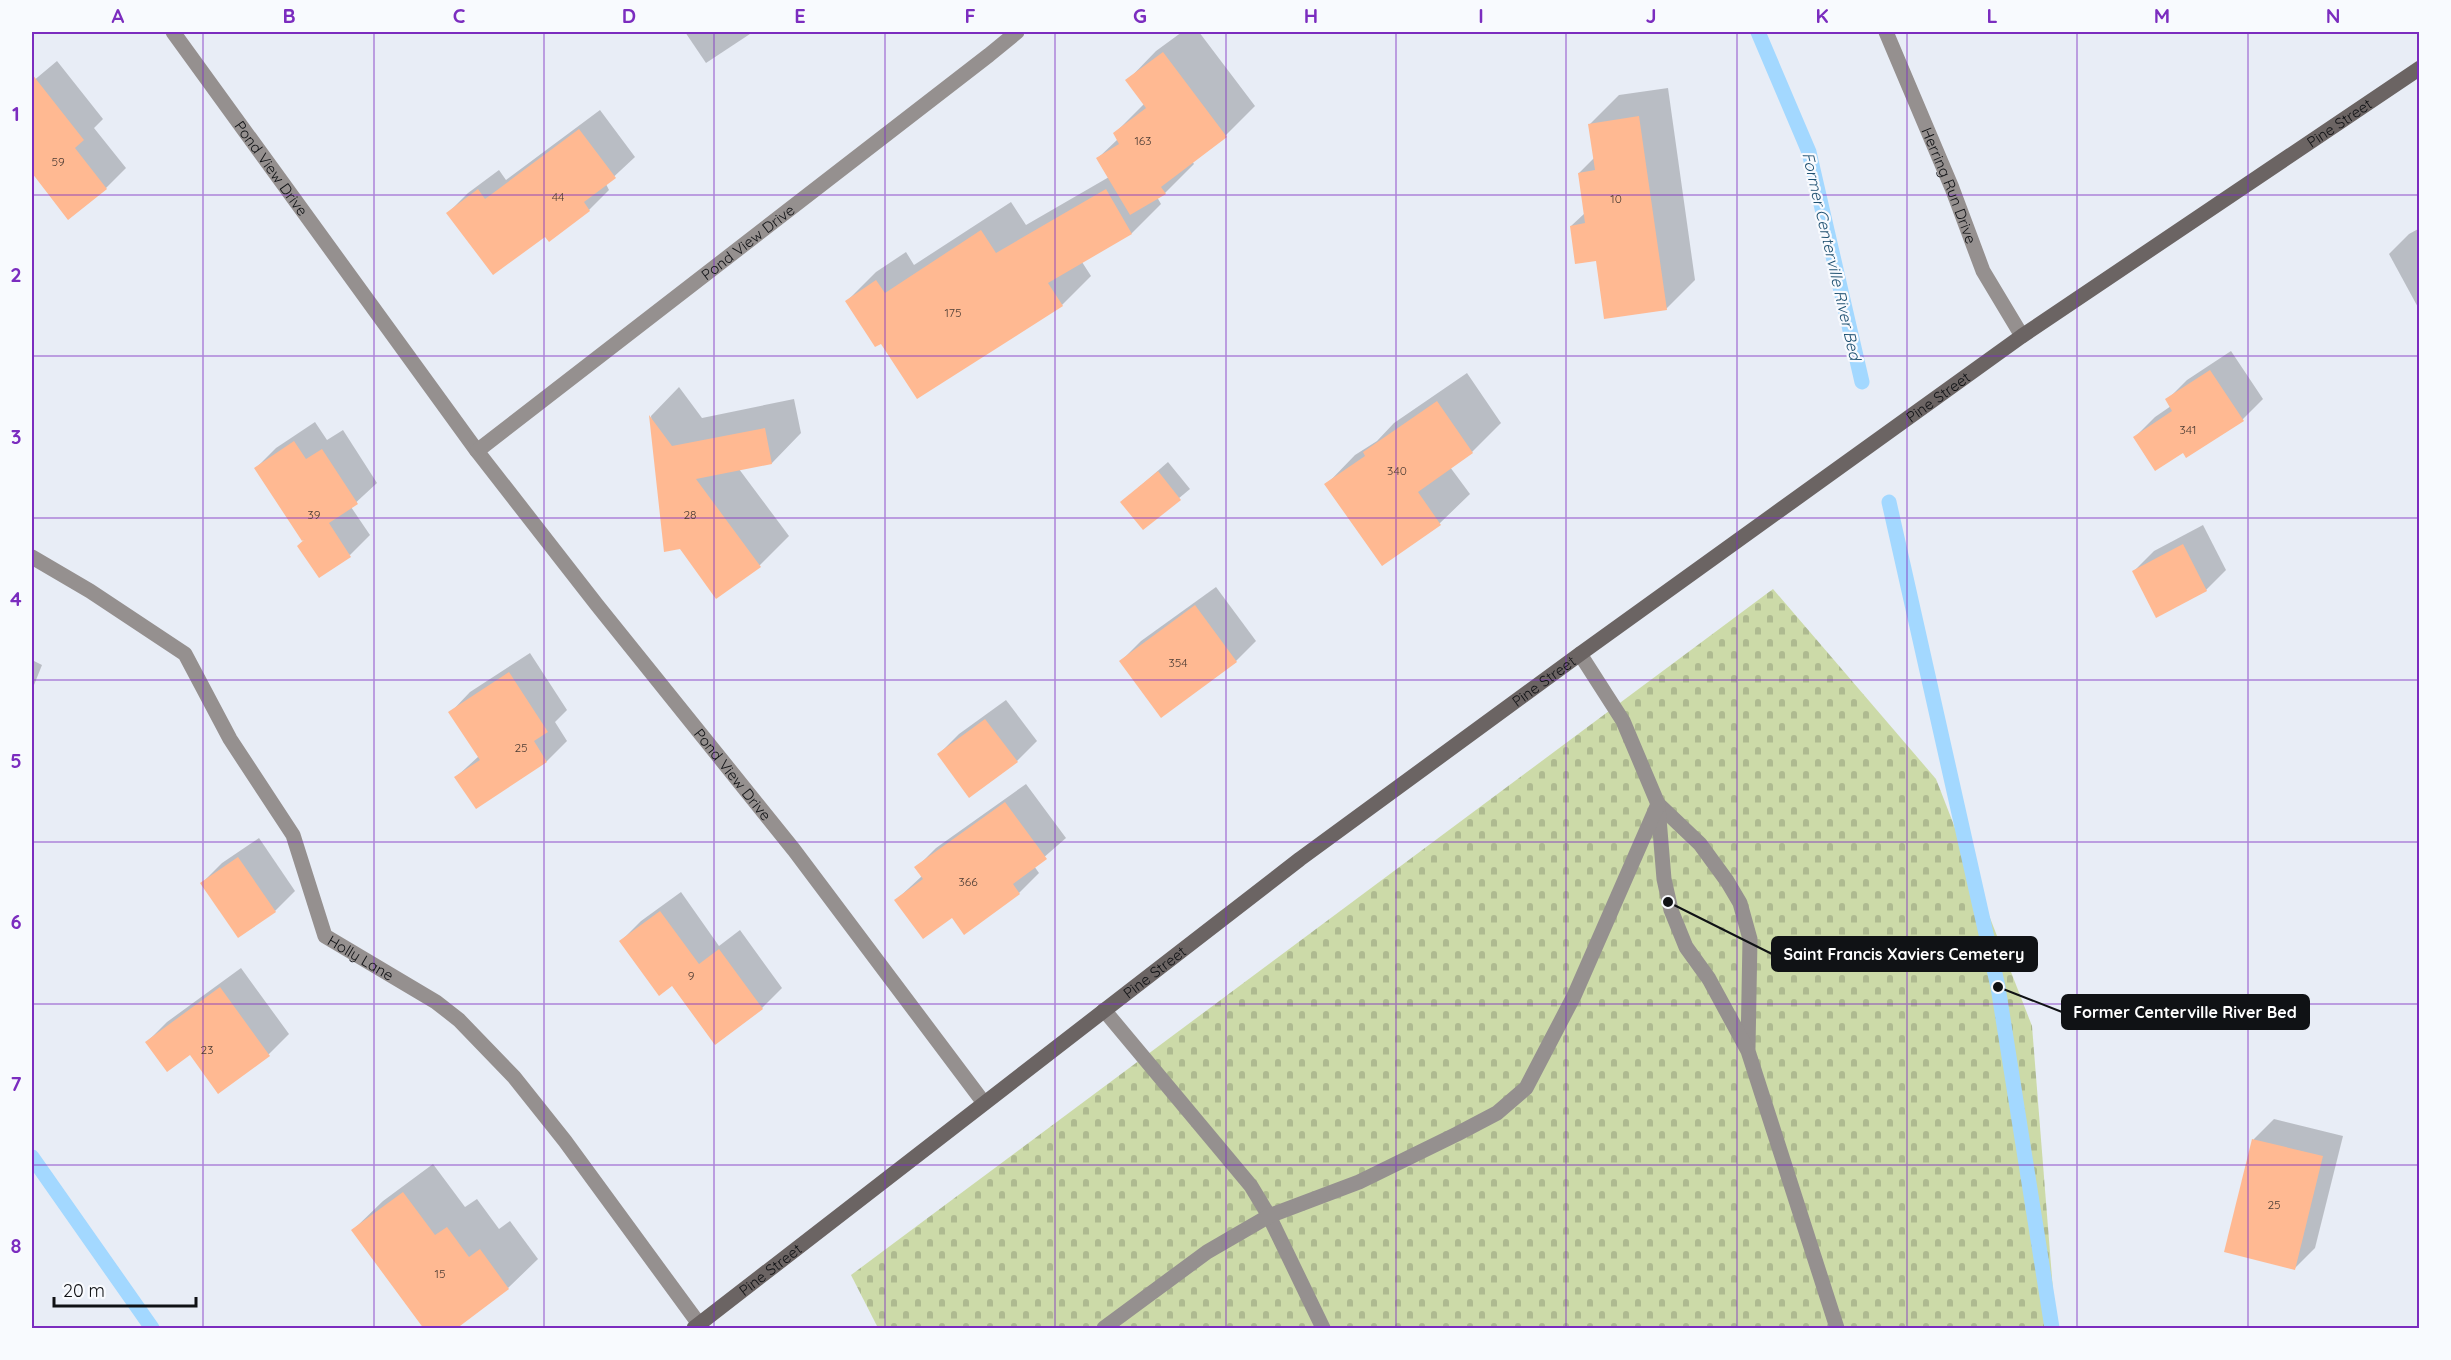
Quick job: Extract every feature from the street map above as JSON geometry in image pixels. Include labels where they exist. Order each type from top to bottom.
[{"type":"main road","name":"Pine Street","points":[[697,1326],[1300,859],[1580,654],[2022,336],[2420,68]]},
{"type":"street","name":"Pond View Drive","points":[[173,32],[477,451],[597,605],[794,850],[984,1103]]},
{"type":"street","name":"Pond View Drive","points":[[477,451],[1017,32]]},
{"type":"street","name":"Herring Run Drive","points":[[1886,32],[1947,177],[1983,272],[2022,336]]},
{"type":"street","name":"Holly Lane","points":[[32,558],[90,591],[186,654],[230,739],[293,835],[325,936],[436,1002],[459,1020],[514,1077],[557,1131],[697,1326]]},
{"type":"street","points":[[1580,654],[1623,722],[1658,804],[1664,879],[1671,910],[1686,946],[1709,979],[1748,1051],[1837,1329]]},
{"type":"street","points":[[1658,804],[1700,843],[1740,903],[1750,939],[1748,1051]]},
{"type":"street","points":[[1104,1329],[1207,1252],[1269,1216],[1359,1182],[1457,1134],[1497,1113],[1526,1088],[1574,996],[1658,804]]},
{"type":"street","points":[[1104,1010],[1251,1186],[1269,1216],[1323,1329]]},
{"type":"green space","points":[[1773,589],[1936,779],[2032,1026],[2056,1328],[878,1328],[851,1275]]},
{"type":"building","points":[[1163,52],[1227,137],[1161,187],[1166,194],[1130,215],[1096,158],[1119,144],[1113,133],[1146,108],[1125,80]]},
{"type":"building","points":[[32,74],[84,140],[75,148],[107,189],[68,220],[32,173]]},
{"type":"building","points":[[1639,116],[1667,310],[1604,319],[1596,261],[1575,264],[1570,226],[1585,223],[1578,173],[1595,170],[1588,124]]},
{"type":"building","points":[[579,129],[616,178],[584,202],[590,211],[549,242],[545,237],[493,275],[446,213],[478,189],[485,199]]},
{"type":"building","points":[[1106,189],[1132,234],[1048,283],[1063,306],[917,399],[881,344],[875,347],[845,301],[876,280],[885,293],[981,230],[996,253]]},
{"type":"building","points":[[2210,370],[2244,421],[2186,458],[2183,453],[2155,471],[2133,437],[2172,411],[2165,399]]},
{"type":"building","points":[[1437,401],[1473,453],[1418,492],[1441,525],[1382,566],[1324,484],[1365,456],[1363,452]]},
{"type":"building","points":[[649,415],[672,446],[765,428],[772,464],[696,479],[761,567],[716,599],[680,549],[664,552]]},
{"type":"building","points":[[294,441],[306,459],[322,449],[358,504],[329,523],[351,557],[319,578],[297,546],[305,539],[302,541],[254,468]]},
{"type":"building","points":[[1158,471],[1181,500],[1143,530],[1120,502]]},
{"type":"building","points":[[2183,544],[2207,591],[2156,618],[2132,571]]},
{"type":"building","points":[[1195,605],[1237,662],[1161,718],[1119,661]]},
{"type":"building","points":[[509,672],[548,732],[534,741],[547,762],[476,809],[454,777],[480,760],[448,712]]},
{"type":"building","points":[[985,719],[1018,762],[969,798],[937,754]]},
{"type":"building","points":[[1005,802],[1047,859],[1013,884],[1020,894],[964,935],[952,918],[923,939],[894,900],[923,879],[914,867]]},
{"type":"building","points":[[238,857],[276,912],[238,938],[200,883]]},
{"type":"building","points":[[660,911],[699,964],[719,949],[763,1009],[715,1045],[672,986],[659,996],[619,941]]},
{"type":"building","points":[[220,987],[270,1056],[218,1094],[190,1055],[167,1072],[145,1042]]},
{"type":"building","points":[[2252,1139],[2323,1156],[2295,1270],[2224,1252]]},
{"type":"building","points":[[403,1192],[435,1235],[447,1227],[469,1257],[480,1249],[509,1289],[456,1329],[424,1329],[351,1230]]},
{"type":"waterway","name":"Former Centerville River Bed","points":[[1758,32],[1809,152],[1862,382]]},
{"type":"waterway","name":"Former Centerville River Bed","points":[[1889,502],[1998,987],[2052,1328]]},
{"type":"waterway","points":[[32,1157],[152,1328]]},
{"type":"place","name":"Saint Francis Xaviers Cemetery","points":[[1668,902]]},
{"type":"place","name":"Former Centerville River Bed","points":[[1998,987]]}]
